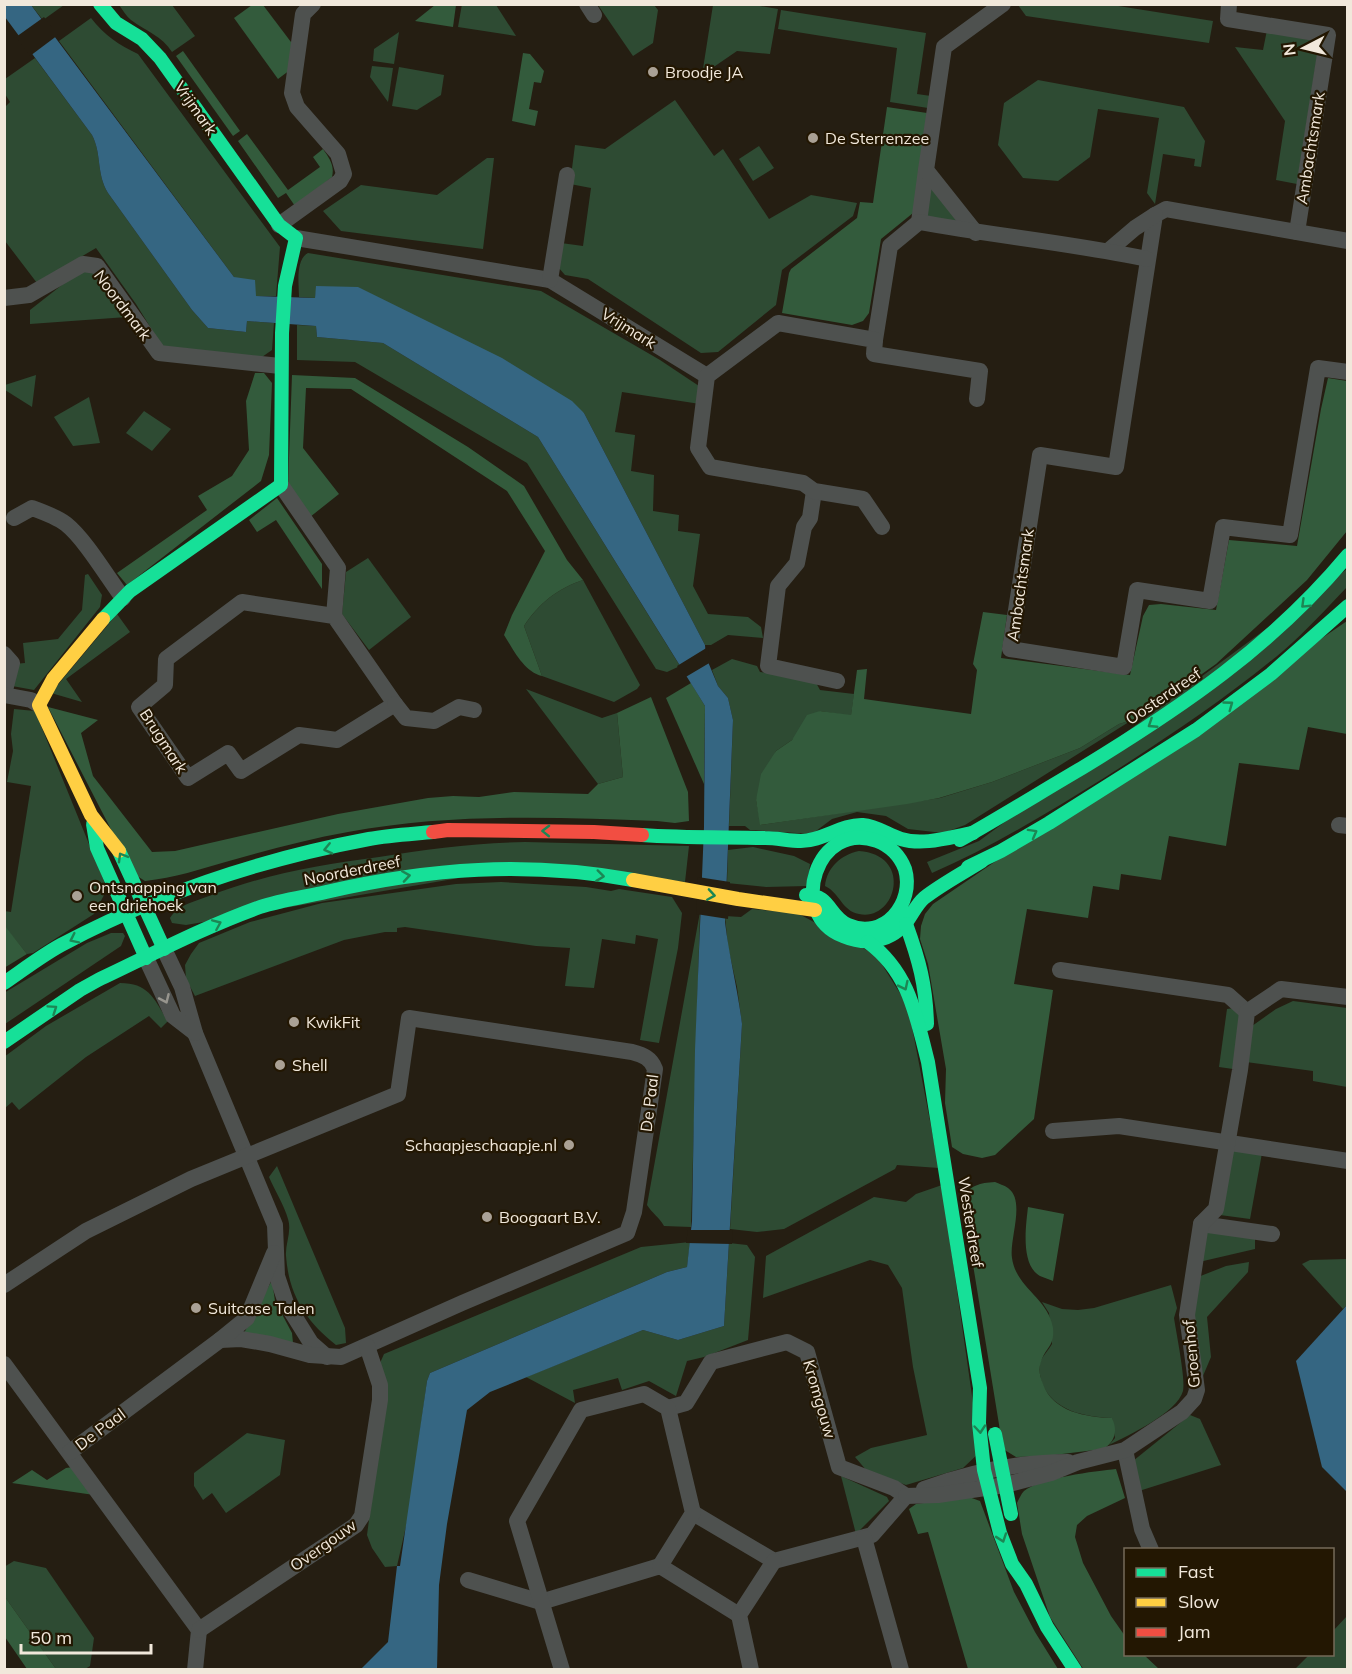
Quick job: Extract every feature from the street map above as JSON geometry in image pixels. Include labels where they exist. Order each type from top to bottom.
[{"type":"main road","name":"Vrijmark","points":[[100,4],[116,23],[142,39],[160,58],[279,225],[296,238]]},
{"type":"main road","points":[[165,949],[122,855],[91,815],[39,705],[41,696],[55,676],[123,598],[281,485],[282,333],[285,286],[296,238]]},
{"type":"main road","name":"Oosterdreef","points":[[899,856],[906,857],[941,850],[973,833],[1157,720],[1235,666],[1306,603],[1347,555]]},
{"type":"main road","points":[[899,924],[900,909],[907,892],[906,873],[899,856],[879,841],[853,838],[837,844],[824,856],[815,870],[811,895],[815,910],[825,926],[850,940],[878,941],[899,924],[923,899],[982,861],[1050,823],[1196,730],[1270,674],[1347,606]]},
{"type":"main road","points":[[91,815],[98,848],[127,913]]},
{"type":"main road","name":"Oosterdreef","points":[[819,839],[842,829],[862,825],[883,830],[902,839],[924,842],[973,833]]},
{"type":"main road","name":"Noorderdreef","points":[[4,982],[59,946],[145,905],[197,885],[250,869],[371,839],[448,830],[594,832],[688,838],[768,838],[802,842],[819,839]]},
{"type":"main road","name":"Noorderdreef","points":[[744,839],[824,856]]},
{"type":"main road","points":[[907,892],[982,861]]},
{"type":"main road","name":"Noorderdreef","points":[[4,1042],[80,990],[213,925],[262,906],[369,882],[433,872],[494,868],[568,872],[621,878],[815,910]]},
{"type":"main road","points":[[811,895],[821,898],[836,918],[852,927],[870,928],[899,924]]},
{"type":"main road","name":"Noorderdreef","points":[[738,899],[811,895]]},
{"type":"main road","name":"De Paal","points":[[127,913],[146,958]]},
{"type":"main road","name":"Westerdreef","points":[[899,924],[926,994],[928,1062]]},
{"type":"main road","name":"Westerdreef","points":[[868,942],[883,951],[906,987],[928,1062],[980,1388],[992,1420],[993,1468],[1000,1533],[1012,1564],[1026,1584],[1047,1627],[1075,1670]]},
{"type":"main road","name":"Westerdreef","points":[[996,1486],[1013,1523]]},
{"type":"main road","name":"Westerdreef","points":[[1019,1545],[1026,1584]]},
{"type":"street","points":[[279,225],[340,181],[344,174],[338,154],[297,107],[292,93],[303,14],[314,4]]},
{"type":"street","points":[[977,399],[980,371],[874,354],[890,246],[919,222],[944,47],[1003,4]]},
{"type":"street","name":"Ambachtsmark","points":[[1229,4],[1228,19],[1328,35],[1297,232]]},
{"type":"street","points":[[926,170],[976,233]]},
{"type":"street","points":[[550,280],[567,175]]},
{"type":"street","points":[[1108,251],[1135,228],[1166,209],[1347,241]]},
{"type":"street","name":"Ambachtsmark","points":[[1155,215],[1116,467],[1040,455],[1010,649],[1125,666],[1137,590],[1210,601],[1223,526],[1290,535],[1318,368],[1347,372]]},
{"type":"street","points":[[919,222],[1147,259]]},
{"type":"street","name":"Vrijmark","points":[[296,238],[550,280],[707,376]]},
{"type":"street","name":"Noordmark","points":[[4,298],[29,295],[83,264],[97,266],[159,353],[280,366]]},
{"type":"street","points":[[875,340],[778,323],[707,376],[698,448],[710,468],[803,483],[814,491],[863,499],[882,527]]},
{"type":"street","points":[[281,485],[338,568],[334,616],[406,718],[434,721],[459,707],[474,710]]},
{"type":"street","points":[[814,491],[810,518],[804,527],[797,563],[778,586],[768,666],[837,681]]},
{"type":"street","points":[[14,518],[32,508],[66,524],[123,598]]},
{"type":"street","name":"Brugmark","points":[[334,616],[242,602],[166,659],[165,685],[139,707],[188,778],[228,753],[241,771],[299,735],[337,740],[395,704]]},
{"type":"street","points":[[4,654],[12,663],[4,695],[31,700],[39,705]]},
{"type":"street","name":"De Paal","points":[[165,949],[182,987],[195,1033],[275,1225],[277,1276],[286,1303],[311,1342],[327,1358]]},
{"type":"street","name":"De Paal","points":[[146,958],[173,1016],[195,1033]]},
{"type":"street","points":[[1060,970],[1228,995],[1247,1012],[1281,989],[1347,998]]},
{"type":"street","name":"Groenhof","points":[[996,1486],[1051,1473],[1078,1462],[1125,1450],[1182,1412],[1194,1399],[1197,1390],[1187,1315],[1201,1224],[1216,1209],[1240,1070],[1247,1012]]},
{"type":"street","name":"De Paal","points":[[4,1285],[86,1231],[191,1179],[398,1094],[409,1018],[632,1052],[652,1061],[655,1069],[636,1200],[633,1220],[627,1233],[341,1357],[327,1358],[241,1339],[220,1340]]},
{"type":"street","points":[[1053,1131],[1119,1126],[1347,1161]]},
{"type":"street","points":[[1201,1224],[1272,1234]]},
{"type":"street","name":"De Paal","points":[[4,1364],[69,1452],[247,1318],[276,1247]]},
{"type":"street","name":"Kromgouw","points":[[668,1408],[686,1403],[711,1362],[787,1342],[807,1352],[839,1467],[894,1488],[906,1496],[938,1495],[996,1486]]},
{"type":"street","name":"Overgouw","points":[[199,1630],[356,1525],[362,1516],[380,1400],[380,1385],[367,1346]]},
{"type":"street","points":[[468,1580],[542,1602],[660,1566],[693,1514],[668,1408],[644,1394],[581,1410],[517,1521],[542,1602],[562,1670]]},
{"type":"street","points":[[1125,1450],[1142,1529],[1150,1548]]},
{"type":"street","points":[[69,1452],[199,1630],[195,1670]]},
{"type":"street","name":"Groenhof","points":[[993,1468],[1050,1462],[1078,1462]]},
{"type":"street","points":[[751,1670],[739,1615],[774,1562],[872,1535],[906,1496],[993,1468]]},
{"type":"street","points":[[693,1514],[774,1562]]},
{"type":"street","points":[[864,1538],[901,1670]]},
{"type":"street","points":[[660,1566],[739,1615]]},
{"type":"green space","points":[[462,4],[496,5],[516,36],[458,27]]},
{"type":"green space","points":[[31,5],[64,5],[43,20]]},
{"type":"green space","points":[[119,5],[172,5],[195,36],[172,52],[159,38],[131,20]]},
{"type":"green space","points":[[252,5],[263,5],[294,46],[290,70],[278,79],[234,18]]},
{"type":"green space","points":[[435,5],[456,5],[453,27],[415,21]]},
{"type":"green space","points":[[598,5],[654,5],[658,10],[653,43],[633,56]]},
{"type":"green space","points":[[713,5],[754,5],[778,9],[770,54],[737,51],[702,75]]},
{"type":"green space","points":[[1018,5],[1112,5],[1213,21],[1209,43],[1026,16]]},
{"type":"green space","points":[[781,10],[926,33],[917,94],[931,96],[928,108],[890,102],[897,48],[778,29]]},
{"type":"green space","points":[[91,18],[112,39],[138,54],[280,247],[276,296],[256,296],[234,277],[59,41]]},
{"type":"green space","points":[[1267,30],[1320,38],[1297,184],[1276,180],[1285,121],[1235,47],[1263,50]]},
{"type":"green space","points":[[399,32],[394,64],[373,61],[374,49]]},
{"type":"green space","points":[[183,51],[240,131],[233,136],[176,56]]},
{"type":"green space","points":[[523,53],[530,54],[544,71],[541,83],[534,82],[529,109],[538,111],[535,126],[512,121]]},
{"type":"green space","points":[[35,58],[92,135],[104,186],[108,193],[192,310],[208,328],[246,332],[247,321],[274,323],[272,350],[262,357],[162,346],[136,304],[96,248],[37,283],[5,241],[4,108],[10,102],[5,94],[5,79]]},
{"type":"green space","points":[[372,66],[393,68],[388,102],[370,77]]},
{"type":"green space","points":[[399,67],[444,75],[441,95],[417,110],[392,106]]},
{"type":"green space","points":[[1038,80],[1184,107],[1205,141],[1201,167],[1194,166],[1195,159],[1163,154],[1155,204],[1147,193],[1159,118],[1098,109],[1090,157],[1058,181],[1023,178],[998,145],[1004,103]]},
{"type":"green space","points":[[675,100],[714,156],[723,149],[769,219],[811,195],[857,203],[853,216],[782,270],[776,305],[718,352],[701,353],[588,279],[565,275],[558,267],[561,243],[583,246],[591,188],[570,184],[575,145],[605,149]]},
{"type":"green space","points":[[887,107],[927,113],[913,213],[881,239],[869,313],[863,321],[852,325],[782,313],[791,269],[857,218],[860,202],[873,203]]},
{"type":"green space","points":[[247,134],[288,190],[320,167],[313,157],[323,149],[332,165],[332,177],[295,206],[286,193],[278,198],[238,141]]},
{"type":"green space","points":[[759,146],[774,168],[753,181],[739,159]]},
{"type":"green space","points":[[487,158],[494,158],[483,249],[341,231],[323,211],[361,185],[437,195]]},
{"type":"green space","points":[[931,184],[958,223],[927,217]]},
{"type":"green space","points":[[308,253],[541,291],[660,360],[702,388],[700,404],[622,392],[615,432],[635,435],[631,471],[654,475],[653,511],[679,515],[678,531],[700,534],[693,586],[708,614],[748,617],[761,627],[763,638],[728,635],[711,645],[705,645],[584,413],[317,286],[315,298],[299,297],[299,267]]},
{"type":"green space","points":[[81,270],[94,271],[127,317],[30,324],[30,310]]},
{"type":"green space","points":[[297,325],[316,326],[317,337],[383,343],[538,437],[680,666],[667,672],[656,669],[527,463],[355,362],[297,360]]},
{"type":"green space","points":[[255,373],[264,373],[272,383],[269,455],[261,481],[127,585],[117,573],[207,510],[198,496],[232,476],[249,450],[246,401]]},
{"type":"green space","points":[[36,375],[32,407],[5,390],[5,385]]},
{"type":"green space","points":[[292,375],[355,378],[468,447],[524,486],[567,560],[583,580],[549,598],[524,626],[542,676],[524,665],[504,635],[545,551],[507,491],[351,389],[306,388],[303,448],[339,494],[310,517],[288,485]]},
{"type":"green space","points":[[1328,378],[1347,381],[1347,531],[1307,580],[1216,664],[1151,710],[1119,724],[1080,748],[992,782],[939,798],[907,804],[760,825],[756,800],[761,774],[776,751],[792,740],[807,715],[820,711],[851,715],[857,670],[867,669],[864,699],[971,714],[977,670],[973,664],[983,612],[1007,615],[1001,658],[1130,675],[1143,616],[1149,605],[1161,604],[1216,610],[1229,540],[1297,546]]},
{"type":"green space","points":[[89,397],[100,443],[73,446],[54,417]]},
{"type":"green space","points":[[144,411],[171,429],[152,451],[126,433]]},
{"type":"green space","points":[[277,498],[322,564],[322,589],[276,520],[257,532],[249,520]]},
{"type":"green space","points":[[368,558],[411,617],[369,650],[342,614],[346,572]]},
{"type":"green space","points":[[1347,569],[1347,587],[1316,620],[1283,651],[1218,702],[1062,804],[932,873],[927,862],[979,841]]},
{"type":"green space","points":[[88,574],[102,595],[100,607],[34,690],[12,686],[14,664],[25,663],[23,643],[58,639],[82,610],[85,575]]},
{"type":"green space","points":[[583,580],[640,685],[614,702],[542,676],[524,626],[549,598]]},
{"type":"green space","points":[[117,614],[130,632],[66,679],[82,702],[51,693]]},
{"type":"green space","points":[[1347,621],[1347,734],[1308,727],[1299,770],[1239,763],[1226,846],[1169,836],[1161,880],[1121,874],[1119,890],[1093,886],[1088,918],[1027,909],[1014,984],[1053,990],[1034,1119],[995,1155],[982,1158],[963,1154],[952,1147],[945,1103],[946,1069],[928,964],[920,939],[925,914],[933,904]]},
{"type":"green space","points":[[732,659],[757,666],[760,672],[814,679],[820,690],[854,694],[851,716],[820,711],[792,740],[776,751],[756,800],[761,825],[940,798],[992,782],[1080,748],[1119,724],[1132,720],[965,825],[943,833],[908,829],[886,816],[857,812],[832,819],[812,834],[750,830],[745,826],[729,826],[733,720],[728,698],[718,686],[712,670]]},
{"type":"green space","points":[[691,683],[705,706],[704,784],[666,698]]},
{"type":"green space","points":[[526,689],[602,718],[617,713],[623,777],[598,784]]},
{"type":"green space","points":[[651,697],[688,792],[689,821],[675,823],[580,818],[502,818],[386,826],[303,841],[187,873],[145,881],[134,874],[48,707],[98,720],[81,733],[93,776],[152,852],[175,851],[338,814],[428,798],[479,797],[514,792],[588,794],[598,784],[623,777],[617,713]]},
{"type":"green space","points":[[14,709],[35,711],[104,881],[104,895],[94,914],[33,953],[27,954],[5,927],[4,911],[11,912],[31,786],[7,782],[13,751],[11,734]]},
{"type":"green space","points":[[525,842],[689,846],[685,882],[541,864],[186,925],[172,923],[170,918],[182,906],[192,902],[230,888],[293,871],[433,849]]},
{"type":"green space","points":[[753,847],[794,856],[810,864],[807,886],[766,887],[727,883],[728,850]]},
{"type":"green space","points":[[859,851],[876,855],[887,864],[893,875],[894,887],[890,899],[872,914],[853,912],[825,886],[826,879],[836,863],[846,855]]},
{"type":"green space","points":[[501,882],[586,887],[611,891],[619,889],[672,897],[682,913],[678,948],[659,1043],[640,1040],[658,939],[636,935],[635,944],[602,939],[594,988],[565,986],[570,948],[536,946],[405,927],[397,928],[397,932],[344,940],[195,996],[186,979],[185,965],[199,943],[250,922],[322,903],[456,884]]},
{"type":"green space","points":[[752,909],[797,913],[876,955],[908,1006],[939,1168],[897,1165],[895,1169],[784,1229],[757,1232],[730,1229],[742,1024],[728,947],[725,916],[741,917]]},
{"type":"green space","points":[[700,912],[691,1227],[664,1226],[647,1205]]},
{"type":"green space","points":[[4,927],[27,954],[4,968]]},
{"type":"green space","points":[[111,933],[123,933],[125,936],[121,946],[5,1024],[4,993],[87,943]]},
{"type":"green space","points":[[120,983],[144,989],[154,999],[168,1021],[161,1028],[149,1016],[86,1057],[19,1110],[12,1102],[5,1108],[4,1057],[46,1026]]},
{"type":"green space","points":[[1293,1001],[1347,1008],[1347,1087],[1313,1081],[1313,1071],[1246,1062],[1252,1026],[1276,1009]]},
{"type":"green space","points":[[1234,1008],[1240,1013],[1233,1069],[1219,1067],[1227,1009]]},
{"type":"green space","points":[[1232,1148],[1262,1153],[1250,1219],[1220,1215]]},
{"type":"green space","points":[[277,1166],[345,1328],[346,1343],[336,1345],[325,1336],[308,1317],[295,1295],[286,1256],[288,1219],[269,1177]]},
{"type":"green space","points":[[995,1182],[1008,1188],[1016,1202],[1012,1250],[1015,1268],[1019,1277],[1045,1309],[1053,1328],[1051,1343],[1040,1365],[1043,1384],[1054,1401],[1062,1407],[1081,1414],[1112,1418],[1115,1427],[1114,1436],[1103,1449],[1016,1457],[1003,1449],[962,1197],[976,1185]]},
{"type":"green space","points":[[942,1185],[980,1452],[963,1468],[906,1485],[867,1471],[855,1457],[871,1448],[927,1435],[913,1367],[902,1288],[888,1265],[870,1260],[763,1298],[766,1256],[874,1197],[906,1202],[916,1194]]},
{"type":"green space","points":[[1028,1207],[1064,1214],[1053,1281],[1040,1276],[1029,1263],[1026,1244]]},
{"type":"green space","points":[[1206,1229],[1255,1239],[1255,1249],[1199,1262]]},
{"type":"green space","points":[[690,1242],[687,1267],[667,1272],[430,1373],[409,1513],[397,1566],[385,1567],[372,1548],[367,1535],[385,1400],[380,1363],[384,1354],[641,1247]]},
{"type":"green space","points":[[729,1243],[747,1245],[755,1257],[748,1340],[687,1361],[676,1396],[649,1381],[622,1390],[618,1378],[573,1390],[575,1403],[526,1377],[643,1330],[678,1340],[724,1326]]},
{"type":"green space","points":[[1347,1259],[1347,1305],[1343,1309],[1302,1264],[1310,1260]]},
{"type":"green space","points":[[1249,1262],[1248,1272],[1207,1317],[1211,1357],[1200,1383],[1191,1315],[1198,1277],[1226,1266]]},
{"type":"green space","points":[[272,1280],[275,1301],[292,1333],[293,1343],[243,1335]]},
{"type":"green space","points":[[1171,1285],[1177,1308],[1174,1318],[1182,1367],[1183,1391],[1172,1407],[1162,1415],[1109,1445],[1115,1438],[1112,1418],[1071,1411],[1054,1400],[1042,1383],[1040,1363],[1052,1344],[1049,1313],[1042,1302],[1062,1309],[1094,1308]]},
{"type":"green space","points":[[1190,1415],[1200,1419],[1221,1465],[1139,1491],[1133,1461]]},
{"type":"green space","points":[[247,1433],[285,1440],[280,1475],[226,1513],[212,1493],[203,1500],[194,1486],[194,1473]]},
{"type":"green space","points":[[73,1467],[94,1495],[12,1483],[32,1470],[47,1480],[66,1468]]},
{"type":"green space","points":[[1116,1469],[1125,1498],[1087,1516],[1077,1525],[1075,1537],[1083,1563],[1111,1616],[1124,1635],[1124,1656],[1145,1656],[1159,1669],[1084,1670],[1050,1617],[1022,1534],[1017,1503],[1024,1491],[1031,1486],[1082,1473]]},
{"type":"green space","points":[[841,1476],[887,1497],[889,1501],[856,1534]]},
{"type":"green space","points":[[969,1497],[980,1501],[1014,1592],[1058,1669],[968,1669],[928,1532],[918,1534],[909,1509],[916,1504]]},
{"type":"green space","points":[[14,1561],[46,1568],[94,1638],[90,1666],[85,1669],[56,1669],[5,1597],[4,1567]]},
{"type":"green space","points":[[5,1597],[56,1669],[27,1669],[5,1637]]},
{"type":"green space","points":[[1347,1616],[1347,1669],[1294,1670],[1308,1656],[1334,1656],[1334,1630]]},
{"type":"water","points":[[5,5],[31,5],[234,277],[255,280],[256,296],[315,298],[316,286],[358,287],[502,358],[572,401],[584,413],[705,645],[706,657],[718,686],[728,698],[733,720],[725,922],[742,1024],[724,1326],[678,1340],[643,1330],[490,1392],[467,1410],[439,1585],[437,1669],[361,1669],[388,1642],[397,1566],[400,1566],[430,1373],[667,1272],[687,1267],[692,1221],[695,1050],[704,827],[705,706],[538,437],[383,343],[317,337],[316,326],[247,321],[246,332],[208,328],[192,310],[108,193],[104,186],[92,135],[5,17]]},
{"type":"water","points":[[1347,1305],[1347,1492],[1322,1467],[1296,1361]]},
{"type":"pier","points":[[44,17],[58,35],[30,56],[16,37]]},
{"type":"pier","points":[[708,647],[711,662],[684,678],[677,666]]},
{"type":"pier","points":[[698,877],[730,882],[728,919],[696,914]]},
{"type":"pier","points":[[688,1230],[733,1230],[732,1244],[686,1243]]},
{"type":"traffic: fast","points":[[100,4],[116,23],[142,39],[160,58],[279,225],[296,238],[285,286],[282,333],[281,485],[130,591],[103,619]]},
{"type":"traffic: fast","points":[[960,840],[1082,768],[1190,698],[1224,673],[1288,618],[1348,555]]},
{"type":"traffic: fast","points":[[968,867],[1049,823],[1196,730],[1271,674],[1348,606]]},
{"type":"traffic: fast","points":[[93,824],[97,848],[146,958]]},
{"type":"traffic: fast","points":[[642,835],[770,838],[801,841],[855,825],[873,827],[901,839],[919,842],[973,833]]},
{"type":"traffic: fast","points":[[4,983],[39,958],[97,927],[172,894],[211,880],[329,847],[377,838],[433,832]]},
{"type":"traffic: fast","points":[[806,895],[814,896],[820,898],[841,921],[848,925],[861,929],[874,928],[884,923],[894,916],[901,906],[907,882],[903,864],[886,846],[877,841],[856,838],[838,843],[825,856],[816,872],[813,890],[816,909],[826,925],[852,939],[878,940],[902,927],[924,898],[982,861]]},
{"type":"traffic: fast","points":[[119,851],[164,949]]},
{"type":"traffic: fast","points":[[4,1042],[98,980],[219,923],[276,902],[403,877],[478,870],[555,870],[633,880]]},
{"type":"traffic: fast","points":[[906,924],[921,973],[927,1024]]},
{"type":"traffic: fast","points":[[868,942],[882,954],[902,981],[915,1011],[928,1062],[980,1388],[979,1423],[984,1470],[1000,1533],[1012,1564],[1026,1584],[1047,1627],[1075,1670]]},
{"type":"traffic: fast","points":[[995,1434],[1011,1514]]},
{"type":"traffic: slow","points":[[103,619],[53,679],[39,705],[91,815],[119,851]]},
{"type":"traffic: slow","points":[[633,880],[815,910]]},
{"type":"traffic: jam","points":[[433,832],[448,830],[594,832],[642,835]]},
{"type":"place","name":"Broodje JA","points":[[653,72]]},
{"type":"place","name":"De Sterrenzee","points":[[813,138]]},
{"type":"place","name":"Ontsnapping van een driehoek","points":[[77,896]]},
{"type":"place","name":"KwikFit","points":[[294,1022]]},
{"type":"place","name":"Shell","points":[[280,1065]]},
{"type":"place","name":"Schaapjeschaapje.nl","points":[[569,1145]]},
{"type":"place","name":"Boogaart B.V.","points":[[487,1217]]},
{"type":"place","name":"Suitcase Talen","points":[[196,1308]]}]
